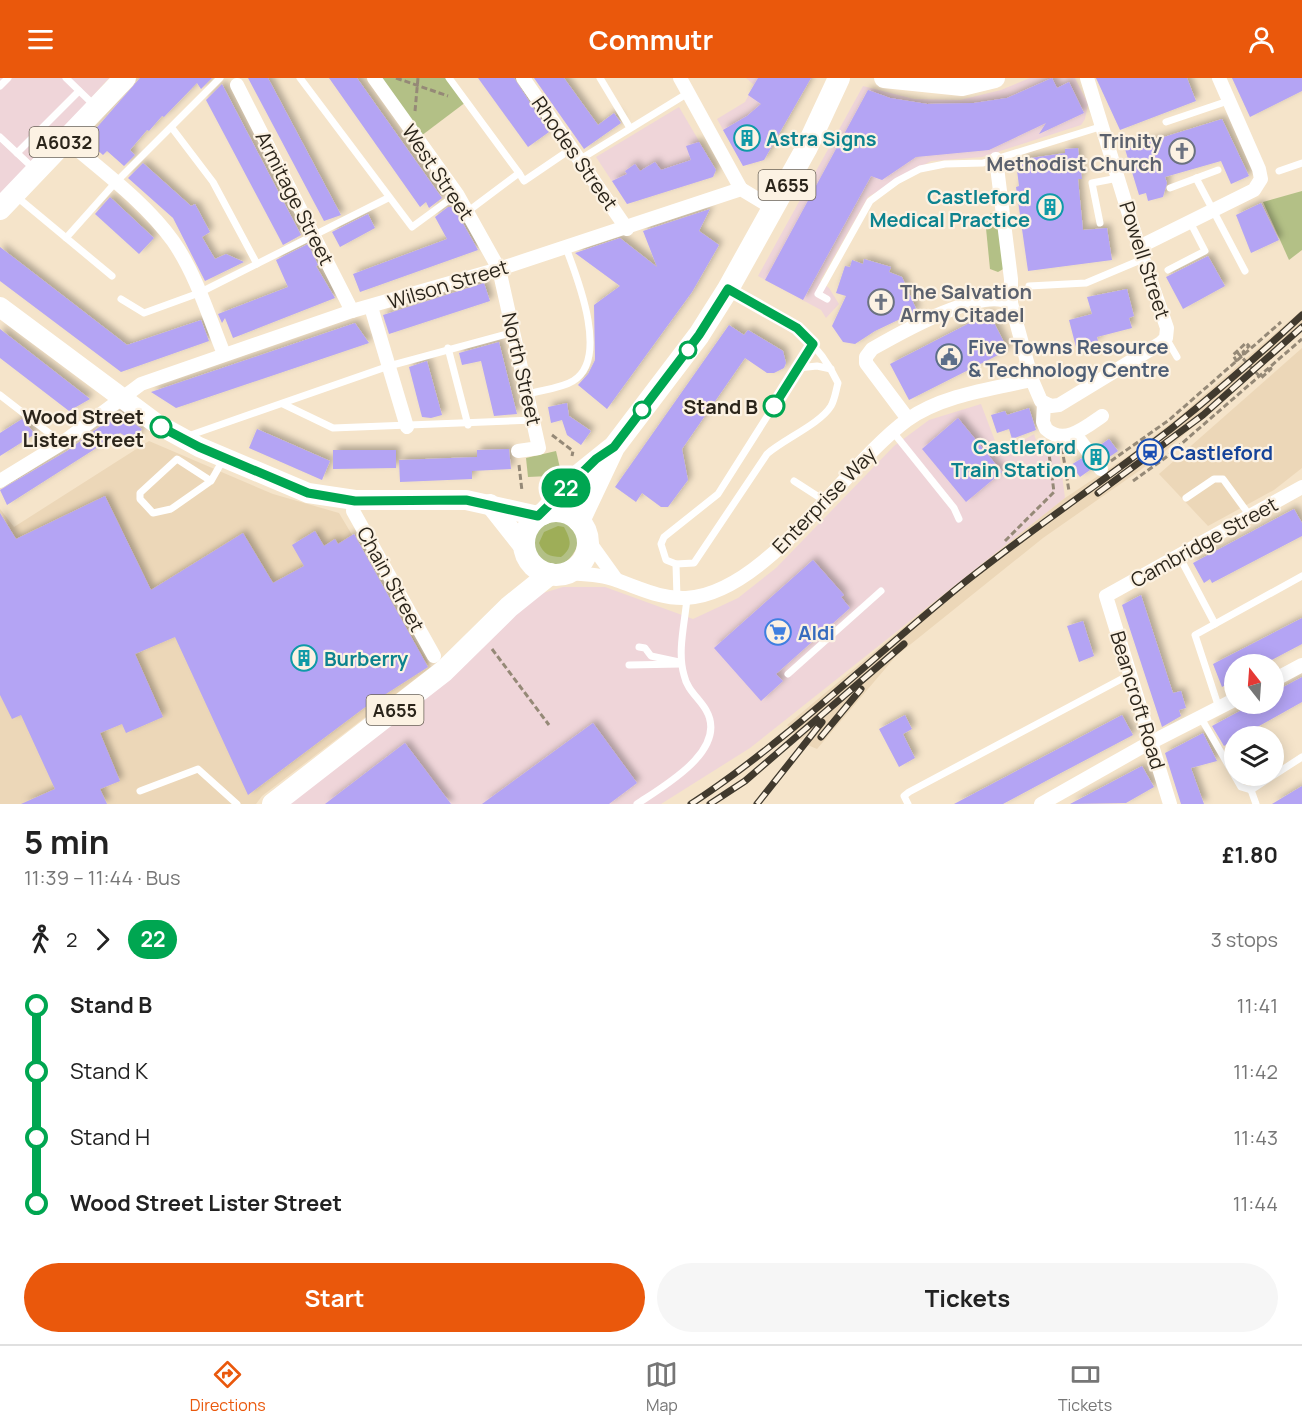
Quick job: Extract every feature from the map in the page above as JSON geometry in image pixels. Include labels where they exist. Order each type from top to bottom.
[{"type":"main road","name":"A6032","points":[[5,206],[124,78]]},
{"type":"main road","name":"A655","points":[[583,530],[614,447],[699,335],[728,289],[774,209],[839,78]]},
{"type":"main road","name":"A655","points":[[541,515],[596,459],[614,447]]},
{"type":"main road","points":[[558,511],[568,513],[583,530],[586,555],[581,564],[558,574],[540,571],[525,551],[527,530],[541,515],[558,511]]},
{"type":"main road","name":"A655","points":[[509,607],[525,551]]},
{"type":"main road","name":"A655","points":[[273,804],[444,671],[509,607],[558,574]]},
{"type":"street","name":"West Street","points":[[374,78],[457,194],[499,269]]},
{"type":"street","name":"Rhodes Street","points":[[523,78],[627,229]]},
{"type":"street","points":[[680,78],[741,189],[774,209]]},
{"type":"street","points":[[884,78],[963,86],[995,78]]},
{"type":"street","name":"Powell Street","points":[[1043,402],[1059,405],[1166,338],[1167,328],[1141,253],[1087,78]]},
{"type":"street","points":[[1141,253],[1190,222],[1254,190],[1261,179],[1259,169],[1219,78]]},
{"type":"street","name":"Armitage Street","points":[[237,85],[352,311]]},
{"type":"street","points":[[66,140],[158,222],[174,243],[199,293],[224,354]]},
{"type":"street","points":[[996,159],[1011,279],[1011,303],[1032,380],[1043,402],[1043,422],[1055,434],[1075,434],[1102,416]]},
{"type":"street","name":"Wilson Street","points":[[0,481],[62,442],[141,384],[352,311],[627,229],[741,189]]},
{"type":"street","name":"North Street","points":[[499,269],[539,448],[518,451]]},
{"type":"street","points":[[908,419],[866,363],[866,357],[872,349],[964,304],[1004,299],[1011,303]]},
{"type":"street","points":[[0,307],[157,424],[225,458],[308,493],[355,501],[466,500],[541,515]]},
{"type":"street","points":[[371,307],[407,427]]},
{"type":"street","name":"Enterprise Way","points":[[558,574],[616,579],[650,594],[682,598],[715,590],[747,573],[776,550],[873,448],[908,419],[932,406],[962,396],[1032,380]]},
{"type":"street","points":[[1075,434],[1101,469]]},
{"type":"street","name":"Cambridge Street","points":[[1106,596],[1302,487]]},
{"type":"street","name":"Chain Street","points":[[355,501],[353,511],[434,656]]},
{"type":"street","points":[[490,504],[525,551]]},
{"type":"street","points":[[583,530],[616,579]]},
{"type":"street","name":"Beancroft Road","points":[[1106,596],[1170,804]]},
{"type":"street","points":[[1284,675],[1302,665]]},
{"type":"street","points":[[1041,804],[1151,742],[1224,705]]},
{"type":"lane","points":[[0,86],[8,78]]},
{"type":"lane","points":[[66,78],[96,108]]},
{"type":"lane","points":[[66,238],[115,183],[220,78]]},
{"type":"lane","points":[[300,78],[412,227],[457,194]]},
{"type":"lane","points":[[449,78],[524,181],[630,128],[688,93]]},
{"type":"lane","points":[[600,78],[630,128]]},
{"type":"lane","points":[[17,153],[79,91]]},
{"type":"lane","points":[[1166,122],[1228,101]]},
{"type":"lane","points":[[827,299],[818,294],[870,201],[897,181],[920,169],[945,164],[982,163],[1103,126]]},
{"type":"lane","points":[[172,128],[213,182],[257,264]]},
{"type":"lane","points":[[0,137],[37,172]]},
{"type":"lane","points":[[1279,171],[1302,163]]},
{"type":"lane","points":[[1170,188],[1218,170]]},
{"type":"lane","points":[[467,212],[519,173]]},
{"type":"lane","points":[[1100,223],[1092,183],[1118,178]]},
{"type":"lane","points":[[1196,178],[1245,271]]},
{"type":"lane","points":[[121,299],[144,313],[199,293],[388,198]]},
{"type":"lane","points":[[5,206],[66,238],[112,276]]},
{"type":"lane","points":[[1168,270],[1205,251],[1190,222]]},
{"type":"lane","points":[[528,394],[574,381],[585,366],[590,346],[584,296],[566,248]]},
{"type":"lane","points":[[1029,286],[1086,283],[1141,253]]},
{"type":"lane","points":[[728,289],[797,328],[813,344],[832,370],[838,383],[832,404],[823,415],[766,454],[694,563],[676,564],[666,560],[662,551],[664,537],[718,494],[813,344]]},
{"type":"lane","points":[[182,438],[389,366],[448,348],[514,332]]},
{"type":"lane","points":[[1166,338],[1178,357]]},
{"type":"lane","points":[[448,348],[468,425]]},
{"type":"lane","points":[[798,368],[832,370]]},
{"type":"lane","points":[[0,395],[62,442]]},
{"type":"lane","points":[[283,404],[333,428],[468,425],[534,420]]},
{"type":"lane","points":[[893,432],[954,508],[959,519]]},
{"type":"lane","points":[[210,481],[177,459],[140,493],[140,499],[153,513],[171,509],[210,481],[225,458]]},
{"type":"lane","points":[[1186,498],[1214,479],[1223,478],[1250,516]]},
{"type":"lane","points":[[794,481],[825,501]]},
{"type":"lane","points":[[1179,556],[1215,624]]},
{"type":"lane","points":[[637,804],[690,766],[706,746],[711,730],[706,711],[684,678],[681,664],[682,598],[676,564]]},
{"type":"lane","points":[[1219,708],[1195,635],[1302,576]]},
{"type":"lane","points":[[788,674],[881,591]]},
{"type":"lane","points":[[639,647],[645,648],[651,656],[670,658],[681,664]]},
{"type":"lane","points":[[629,665],[681,664]]},
{"type":"lane","points":[[908,804],[904,796],[909,792],[1129,675]]},
{"type":"lane","points":[[1201,717],[1241,787],[1251,790],[1302,758]]},
{"type":"lane","points":[[140,791],[198,769],[237,804]]},
{"type":"lane","points":[[1251,790],[1256,804]]},
{"type":"path","points":[[396,78],[466,102]]},
{"type":"path","points":[[413,134],[418,78]]},
{"type":"path","points":[[1101,469],[1169,420],[1281,322]]},
{"type":"path","points":[[1133,481],[1166,458],[1271,369],[1270,367],[1302,339]]},
{"type":"path","points":[[1235,353],[1246,343],[1249,346],[1243,352],[1244,356]]},
{"type":"path","points":[[1235,353],[1237,362]]},
{"type":"path","points":[[1235,353],[1258,379]]},
{"type":"path","points":[[539,448],[550,434],[573,450],[570,460]]},
{"type":"path","points":[[1055,434],[1069,491]]},
{"type":"path","points":[[1005,541],[1054,492],[1048,448],[1055,434]]},
{"type":"path","points":[[518,451],[522,491]]},
{"type":"path","points":[[480,634],[549,725]]},
{"type":"shaded area","points":[[0,78],[109,78],[0,200]]},
{"type":"shaded area","points":[[746,78],[811,78],[764,160],[743,166],[717,119],[745,102],[754,85]]},
{"type":"shaded area","points":[[1030,78],[1075,78],[1088,104],[1085,119],[1081,125],[982,157],[931,161],[868,197],[820,281],[829,288],[839,304],[826,318],[821,310],[758,276],[863,86],[914,99],[960,100],[1001,90]]},
{"type":"shaded area","points":[[679,107],[716,170],[713,177],[627,204],[596,157]]},
{"type":"shaded area","points":[[1302,310],[1302,332],[1156,459],[1043,538],[896,656],[817,749],[803,743],[813,728],[801,740],[787,725],[923,611],[1065,498],[1131,454],[1181,415]]},
{"type":"shaded area","points":[[1302,348],[1302,468],[1274,490],[1208,526],[1159,474]]},
{"type":"shaded area","points":[[981,404],[1000,454],[1034,434],[1039,449],[1058,444],[1065,498],[750,748],[661,804],[289,804],[540,594],[563,587],[605,587],[693,619],[738,598],[776,568],[894,446],[929,420]]},
{"type":"shaded area","points":[[149,441],[273,494],[339,513],[431,667],[262,796],[256,804],[0,804],[0,509],[14,527]]},
{"type":"green space","points":[[374,78],[449,78],[466,102],[417,139]]},
{"type":"green space","points":[[1302,191],[1302,250],[1289,260],[1263,202]]},
{"type":"green space","points":[[991,213],[999,219],[1005,268],[998,272],[990,269],[985,218]]},
{"type":"green space","points":[[556,451],[560,468],[549,476],[528,477],[526,458]]},
{"type":"green space","points":[[555,517],[570,523],[577,533],[578,543],[566,562],[555,566],[544,565],[530,549],[529,536],[536,526]]},
{"type":"green space","points":[[558,526],[564,527],[570,543],[568,550],[561,557],[547,554],[539,543],[544,532]]},
{"type":"building","points":[[140,78],[212,78],[201,89],[197,83],[164,117],[162,116],[149,131],[147,130],[130,150],[135,155],[124,166],[107,151],[103,155],[86,140]]},
{"type":"building","points":[[248,78],[268,78],[341,215],[324,221]]},
{"type":"building","points":[[329,78],[357,78],[442,198],[429,208],[426,202],[420,207]]},
{"type":"building","points":[[478,78],[514,78],[549,132],[528,147]]},
{"type":"building","points":[[534,78],[564,78],[598,125],[614,113],[621,123],[584,149]]},
{"type":"building","points":[[758,78],[811,78],[764,160],[743,166],[723,130],[747,116],[761,104],[748,95]]},
{"type":"building","points":[[1052,78],[1057,88],[1069,82],[1084,113],[1039,134],[1046,123],[989,150],[916,157],[882,180],[871,176],[803,300],[765,280],[868,90],[890,98],[927,104],[974,103],[1007,98]]},
{"type":"building","points":[[1096,78],[1187,78],[1196,101],[1120,130]]},
{"type":"building","points":[[1232,78],[1302,78],[1302,91],[1250,117]]},
{"type":"building","points":[[222,84],[301,235],[283,245],[206,100]]},
{"type":"building","name":"Trinity Methodist Church","points":[[1222,119],[1249,176],[1231,184],[1221,161],[1165,177],[1167,183],[1163,197],[1148,201],[1146,193],[1139,195],[1125,149]]},
{"type":"building","points":[[699,142],[716,170],[713,177],[627,204],[612,181],[627,174],[625,171],[635,164],[640,171],[655,162],[661,170],[691,160],[686,146]]},
{"type":"building","name":"Castleford Medical Practice","points":[[1078,148],[1082,179],[1078,179],[1083,230],[1107,228],[1112,260],[1028,271],[1016,187],[1019,186],[1017,170],[1024,159],[1065,153],[1065,149]]},
{"type":"building","points":[[143,163],[191,206],[195,204],[210,232],[202,237],[215,259],[226,254],[244,262],[205,281],[173,218],[128,178]]},
{"type":"building","points":[[110,197],[154,238],[139,254],[95,214]]},
{"type":"building","points":[[1261,203],[1279,240],[1251,253],[1236,215]]},
{"type":"building","points":[[448,207],[452,207],[478,250],[360,292],[353,274],[447,239],[435,217]]},
{"type":"building","points":[[710,209],[699,231],[719,245],[692,292],[607,409],[578,385],[588,374],[595,360],[594,305],[620,286],[575,253],[620,238],[657,267],[643,231]]},
{"type":"building","points":[[368,214],[375,228],[340,247],[332,232]]},
{"type":"building","points":[[308,244],[318,265],[316,266],[335,298],[233,338],[225,318],[222,323],[218,314],[288,287],[276,260]]},
{"type":"building","points":[[0,247],[127,345],[201,320],[209,341],[121,372],[0,281]]},
{"type":"building","points":[[1208,256],[1225,286],[1183,309],[1166,277]]},
{"type":"building","name":"The Salvation Army Citadel","points":[[864,259],[891,267],[889,272],[902,277],[917,311],[875,331],[855,344],[843,342],[832,326],[846,296],[836,293],[845,266],[850,267],[852,260],[863,264]]},
{"type":"building","points":[[484,283],[490,301],[389,334],[383,315]]},
{"type":"building","points":[[1127,289],[1134,316],[1129,318],[1132,328],[1097,337],[1098,341],[1076,347],[1069,320],[1092,314],[1087,297]]},
{"type":"building","name":"Five Towns Resource & Technology Centre","points":[[989,313],[1008,350],[909,400],[890,364]]},
{"type":"building","points":[[355,323],[369,343],[176,408],[151,392]]},
{"type":"building","points":[[729,325],[744,335],[748,330],[783,351],[786,363],[784,368],[774,373],[767,373],[745,358],[682,449],[688,480],[668,507],[661,507],[642,493],[636,502],[615,487]]},
{"type":"building","points":[[0,329],[90,399],[69,411],[0,358]]},
{"type":"building","points":[[499,342],[517,414],[494,416],[481,361],[462,365],[459,353]]},
{"type":"building","points":[[427,361],[442,415],[431,418],[422,417],[409,367]]},
{"type":"building","points":[[567,403],[569,416],[591,431],[581,445],[567,435],[562,420],[551,423],[548,407]]},
{"type":"building","points":[[1029,408],[1036,430],[1012,439],[1009,429],[997,433],[991,415],[1005,411],[1007,415]]},
{"type":"building","points":[[118,413],[142,429],[134,441],[120,433],[7,505],[0,490],[67,451]]},
{"type":"building","points":[[958,418],[1002,472],[966,502],[922,449]]},
{"type":"building","points":[[22,419],[35,434],[0,456],[0,433]]},
{"type":"building","points":[[257,429],[330,461],[322,480],[249,448]]},
{"type":"building","points":[[1109,439],[1118,451],[1105,460],[1096,448]]},
{"type":"building","points":[[509,449],[511,469],[472,471],[472,479],[400,482],[399,460],[477,457],[477,450]]},
{"type":"building","points":[[333,450],[396,450],[396,468],[333,469]]},
{"type":"building","points":[[1082,458],[1090,470],[1080,477],[1071,465]]},
{"type":"building","points":[[105,496],[151,590],[243,533],[273,583],[304,566],[292,545],[315,531],[324,546],[335,539],[338,544],[354,534],[428,667],[364,708],[248,795],[175,637],[135,654],[163,717],[126,733],[122,724],[100,733],[120,781],[100,789],[107,804],[21,804],[55,789],[21,715],[12,719],[0,695],[0,513],[16,539]]},
{"type":"building","points":[[1294,509],[1302,523],[1302,536],[1212,583],[1210,579],[1204,583],[1193,563]]},
{"type":"building","name":"Aldi","points":[[813,560],[844,595],[841,597],[850,608],[776,674],[783,681],[761,701],[714,648]]},
{"type":"building","points":[[1141,595],[1173,693],[1181,691],[1186,708],[1179,710],[1181,716],[1162,727],[1122,605]]},
{"type":"building","points":[[1302,618],[1302,644],[1283,654],[1232,654]]},
{"type":"building","points":[[1083,621],[1094,656],[1079,662],[1067,626]]},
{"type":"building","points":[[1224,658],[1224,686],[1222,687],[1213,664]]},
{"type":"building","points":[[1302,677],[1302,702],[1284,712],[1284,687]]},
{"type":"building","points":[[1234,714],[1280,714],[1259,726],[1224,726],[1224,746],[1212,726]]},
{"type":"building","points":[[905,715],[912,729],[903,734],[915,758],[899,767],[879,729]]},
{"type":"building","points":[[1122,715],[1133,735],[1003,804],[954,804]]},
{"type":"building","points":[[593,723],[637,783],[609,804],[482,804]]},
{"type":"building","points":[[1203,733],[1217,761],[1191,768],[1204,804],[1181,804],[1165,753]]},
{"type":"building","points":[[405,743],[451,804],[325,804]]},
{"type":"building","points":[[1142,766],[1154,787],[1126,803],[1070,804]]},
{"type":"building","points":[[1302,786],[1302,804],[1272,804]]},
{"type":"railway","points":[[691,804],[797,725],[965,582],[1172,428],[1302,315]]},
{"type":"railway","points":[[1098,493],[1203,415],[1302,327]]},
{"type":"railway","points":[[710,804],[745,781],[904,644]]},
{"type":"railway","points":[[821,737],[861,689]]},
{"type":"railway","points":[[757,804],[822,722]]},
{"type":"bus line","name":"22","points":[[161,427],[199,447],[308,493],[355,501],[481,501],[538,516],[543,514],[596,459],[614,447],[699,335],[728,289],[797,328],[813,344],[774,406]]},
{"type":"place","name":"Astra Signs","points":[[747,138]]},
{"type":"place","name":"Trinity Methodist Church","points":[[1182,151]]},
{"type":"place","name":"Castleford Medical Practice","points":[[1050,207]]},
{"type":"place","name":"The Salvation Army Citadel","points":[[881,302]]},
{"type":"place","name":"Five Towns Resource & Technology Centre","points":[[949,357]]},
{"type":"place","name":"Stand B","points":[[774,406]]},
{"type":"place","name":"Wood Street Lister Street","points":[[161,427]]},
{"type":"place","name":"Castleford","points":[[1150,452]]},
{"type":"place","name":"Castleford Train Station","points":[[1096,457]]},
{"type":"place","name":"Aldi","points":[[778,632]]},
{"type":"place","name":"Burberry","points":[[304,658]]}]
